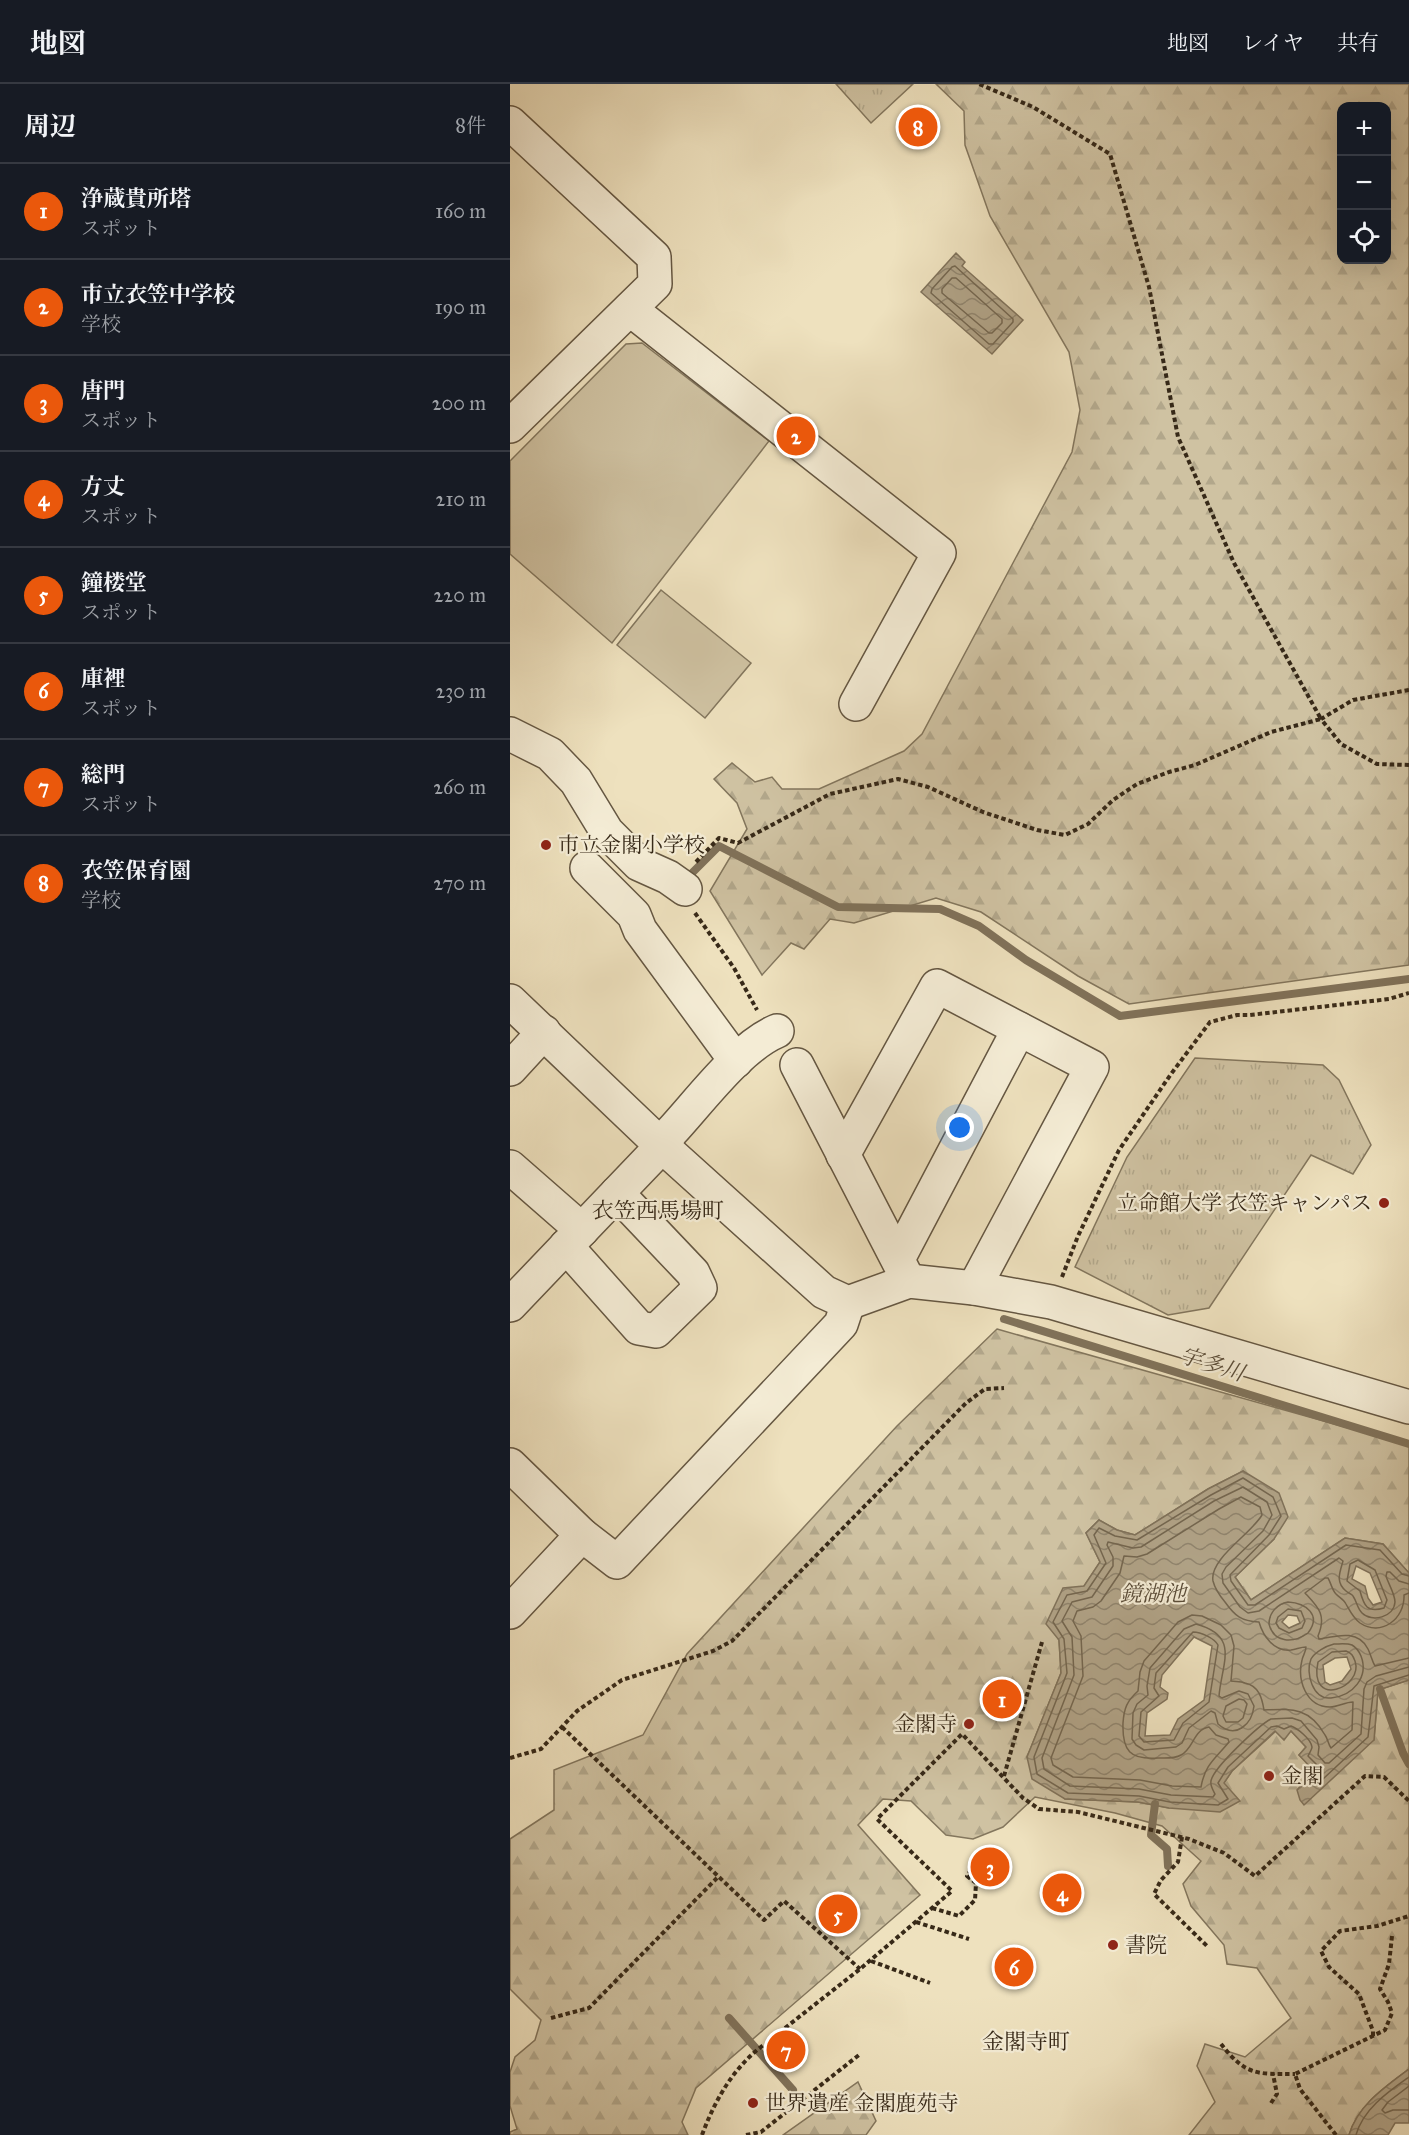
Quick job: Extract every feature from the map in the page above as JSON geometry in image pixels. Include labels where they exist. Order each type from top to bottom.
[{"type":"street","points":[[510,426],[655,284],[654,257],[514,135]]},
{"type":"street","points":[[630,309],[939,553],[856,704]]},
{"type":"street","points":[[510,734],[550,754],[576,781],[607,832],[639,864],[668,876],[690,877]]},
{"type":"street","points":[[587,868],[634,915],[640,930],[736,1061]]},
{"type":"street","points":[[843,1155],[937,986],[1092,1067],[974,1288]]},
{"type":"street","points":[[510,1001],[662,1146],[824,1292],[848,1303]]},
{"type":"street","points":[[510,1465],[582,1535],[617,1562],[842,1324],[848,1303],[903,1270],[1019,1029]]},
{"type":"street","points":[[511,1302],[662,1146],[670,1132],[736,1061],[767,1035],[777,1031]]},
{"type":"street","points":[[510,1069],[544,1032]]},
{"type":"street","points":[[797,1065],[903,1270],[974,1288],[1051,1302],[1409,1407]]},
{"type":"street","points":[[510,1167],[574,1238],[639,1328],[656,1331],[699,1288],[693,1273],[617,1193]]},
{"type":"street","points":[[510,1612],[582,1535]]},
{"type":"path","points":[[979,84],[1033,107],[1110,154],[1149,287],[1178,436],[1234,563],[1321,719],[1341,744],[1377,764],[1409,765]]},
{"type":"path","points":[[690,877],[718,838],[738,843],[830,794],[898,779],[928,787],[983,812],[1037,830],[1065,835],[1088,824],[1113,800],[1137,784],[1195,765],[1271,732],[1321,719],[1353,700],[1409,690]]},
{"type":"path","points":[[1051,1302],[1078,1236],[1119,1150],[1210,1022],[1237,1015],[1250,1016],[1389,999],[1409,993]]},
{"type":"path","points":[[510,1758],[541,1749],[577,1711],[622,1680],[713,1652],[732,1641],[966,1403],[986,1389],[1004,1388]]},
{"type":"path","points":[[1004,1776],[1042,1642]]},
{"type":"path","points":[[562,1726],[717,1878],[764,1920],[784,1901],[860,1969]]},
{"type":"path","points":[[785,2028],[870,1961],[952,1891],[877,1819],[962,1734],[1023,1798],[1039,1809],[1078,1812],[1182,1837],[1224,1853],[1255,1876],[1365,1776],[1384,1777],[1409,1801]]},
{"type":"path","points":[[1182,1837],[1178,1862],[1161,1880],[1154,1894],[1208,1947]]},
{"type":"path","points":[[932,1908],[959,1916],[975,1900],[976,1883],[967,1876],[971,1870]]},
{"type":"path","points":[[551,2018],[589,2008],[717,1878]]},
{"type":"path","points":[[1373,2037],[1373,2031],[1359,1994],[1329,1967],[1321,1951],[1340,1931],[1377,1926],[1409,1917]]},
{"type":"path","points":[[915,1922],[969,1939]]},
{"type":"path","points":[[1221,2044],[1232,2059],[1249,2070],[1262,2075],[1295,2074],[1385,2030],[1392,2013],[1380,1989],[1389,1964],[1392,1936]]},
{"type":"path","points":[[870,1961],[930,1983]]},
{"type":"path","points":[[702,2135],[710,2114],[727,2084],[747,2059],[763,2045]]},
{"type":"path","points":[[746,2135],[761,2132],[859,2055]]},
{"type":"path","points":[[1271,2103],[1277,2094],[1273,2074]]},
{"type":"path","points":[[1295,2074],[1300,2089],[1336,2135]]},
{"type":"green space","points":[[836,84],[913,84],[871,123]]},
{"type":"green space","points":[[936,84],[1409,84],[1409,965],[1129,1004],[1078,976],[981,912],[936,898],[854,923],[830,919],[804,949],[791,943],[762,975],[710,891],[747,829],[737,803],[714,779],[732,763],[755,782],[772,777],[782,789],[819,789],[904,751],[922,734],[1072,452],[1080,410],[1069,352],[990,216],[965,145],[964,111]]},
{"type":"green space","points":[[642,343],[769,441],[612,643],[510,554],[510,461],[626,344]]},
{"type":"green space","points":[[661,590],[751,663],[705,718],[617,645]]},
{"type":"green space","points":[[1195,1058],[1323,1065],[1339,1080],[1371,1145],[1353,1174],[1311,1155],[1209,1308],[1168,1315],[1075,1267],[1127,1157]]},
{"type":"green space","points":[[997,1329],[1409,1445],[1409,1573],[1383,1544],[1345,1538],[1251,1600],[1235,1577],[1274,1539],[1243,1471],[1208,1489],[1135,1535],[1117,1530],[1099,1520],[1086,1533],[1100,1562],[1084,1586],[1059,1640],[1061,1673],[1027,1757],[1065,1799],[1138,1802],[1169,1808],[1224,1783],[1232,1771],[1276,1731],[1291,1731],[1306,1747],[1299,1755],[1315,1771],[1374,1740],[1378,1690],[1409,1680],[1409,2069],[1366,2106],[1353,2124],[1349,2135],[1189,2135],[1215,2102],[1197,2066],[1205,2044],[1245,2057],[1291,2018],[1257,1968],[1227,1964],[1224,1945],[1191,1906],[1183,1884],[1201,1861],[1162,1826],[1115,1813],[1035,1797],[1003,1827],[973,1839],[946,1835],[911,1801],[883,1799],[858,1825],[920,1895],[696,2088],[682,2122],[688,2135],[510,2135],[510,2132],[517,2129],[510,2106],[510,2072],[515,2057],[535,2040],[541,2020],[510,1989],[510,1839],[554,1810],[554,1770],[643,1735],[687,1654],[897,1426]]},
{"type":"green space","points":[[858,2082],[876,2121],[866,2135],[783,2135]]},
{"type":"water","points":[[956,253],[965,262],[962,266],[1023,320],[992,354],[921,292]]},
{"type":"water","name":"鏡湖池","points":[[1243,1471],[1279,1493],[1288,1517],[1274,1539],[1235,1577],[1251,1600],[1345,1538],[1383,1544],[1409,1573],[1409,1680],[1378,1690],[1374,1740],[1304,1805],[1297,1790],[1314,1771],[1299,1755],[1306,1747],[1291,1731],[1284,1740],[1275,1731],[1232,1771],[1224,1783],[1240,1801],[1220,1812],[1169,1808],[1138,1802],[1065,1799],[1032,1779],[1027,1757],[1061,1673],[1059,1640],[1046,1624],[1063,1588],[1084,1586],[1100,1562],[1086,1533],[1099,1520],[1117,1530],[1135,1535],[1208,1489]],"holes":[[[1356,1566],[1370,1573],[1382,1602],[1373,1605],[1368,1598],[1365,1586],[1352,1579]],[[1288,1615],[1297,1616],[1300,1623],[1289,1628],[1282,1622]],[[1194,1637],[1212,1646],[1204,1700],[1178,1719],[1170,1735],[1145,1736],[1147,1713],[1167,1699],[1168,1693],[1160,1687],[1162,1675]],[[1347,1657],[1351,1669],[1342,1681],[1330,1685],[1325,1682],[1323,1665],[1335,1658]]]},
{"type":"water","points":[[1409,2069],[1409,2123],[1395,2123],[1388,2135],[1349,2135],[1353,2124],[1366,2106]]},
{"type":"waterway","points":[[691,874],[719,846],[838,907],[940,909],[979,926],[1026,960],[1120,1016],[1409,979]]},
{"type":"waterway","name":"宇多川","points":[[1004,1319],[1409,1444]]},
{"type":"waterway","points":[[1380,1689],[1409,1764]]},
{"type":"waterway","points":[[1155,1804],[1151,1835],[1167,1849],[1168,1866]]},
{"type":"waterway","points":[[729,2018],[793,2090]]},
{"type":"place","name":"衣笠保育園","points":[[918,127]]},
{"type":"place","name":"市立衣笠中学校","points":[[796,436]]},
{"type":"place","name":"市立金閣小学校","points":[[546,845]]},
{"type":"place","name":"立命館大学 衣笠キャンパス","points":[[1384,1203]]},
{"type":"place","name":"浄蔵貴所塔","points":[[1002,1699]]},
{"type":"place","name":"金閣寺","points":[[969,1724]]},
{"type":"place","name":"金閣","points":[[1269,1776]]},
{"type":"place","name":"唐門","points":[[990,1867]]},
{"type":"place","name":"方丈","points":[[1062,1893]]},
{"type":"place","name":"鐘楼堂","points":[[838,1914]]},
{"type":"place","name":"書院","points":[[1113,1945]]},
{"type":"place","name":"庫裡","points":[[1014,1967]]},
{"type":"place","name":"総門","points":[[786,2050]]},
{"type":"place","name":"世界遺産 金閣鹿苑寺","points":[[753,2103]]},
{"type":"district","name":"衣笠西馬場町","points":[[658,1210]]},
{"type":"district","name":"金閣寺町","points":[[1026,2041]]}]
